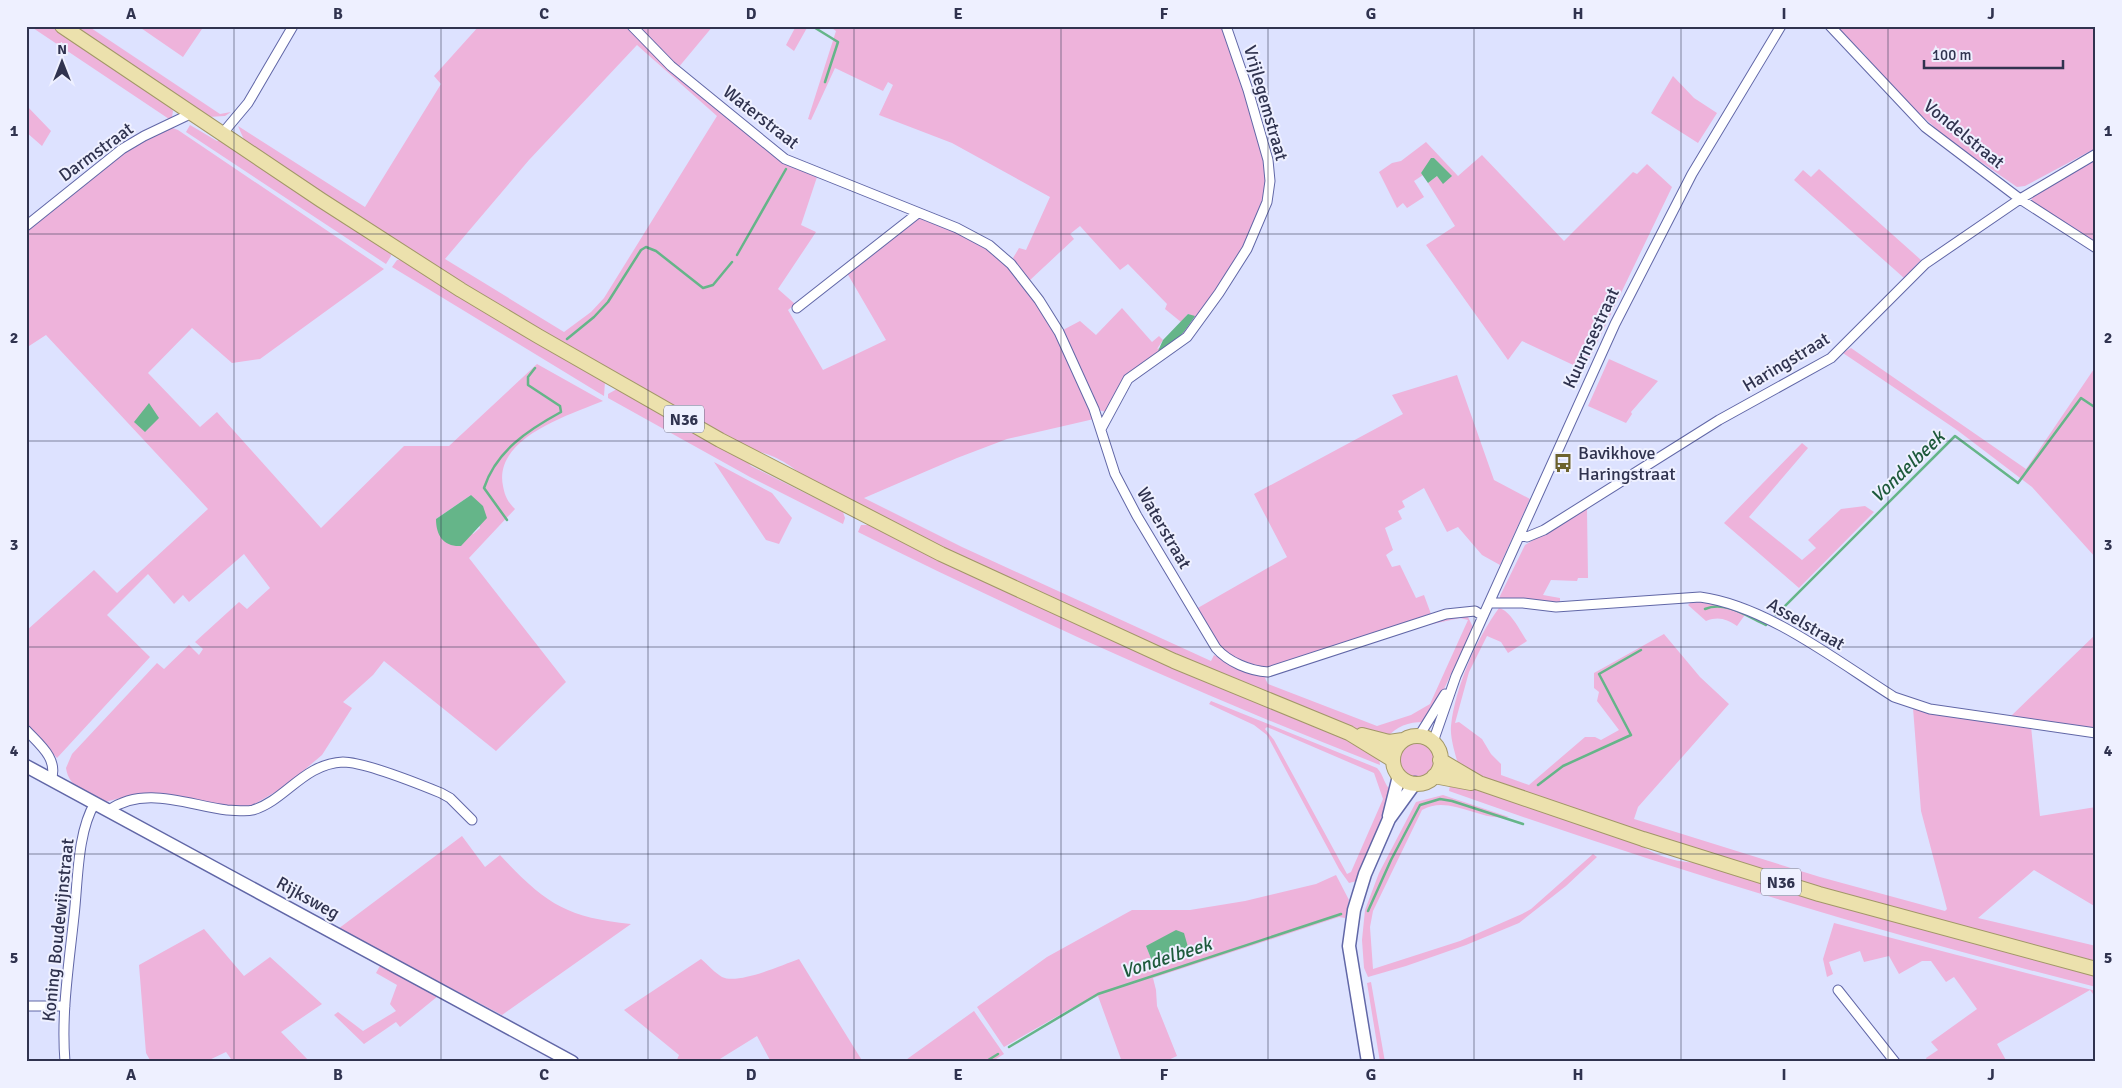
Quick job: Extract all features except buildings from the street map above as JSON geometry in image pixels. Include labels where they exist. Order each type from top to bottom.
[{"type":"main road","name":"N36","points":[[62,26],[391,245],[529,331],[790,477],[941,554],[1093,625],[1248,692],[1349,733],[1389,742],[1419,736]]},
{"type":"main road","name":"N36","points":[[1349,733],[1393,760]]},
{"type":"main road","points":[[1419,736],[1433,742],[1439,750],[1440,760],[1434,776]]},
{"type":"main road","points":[[1368,1062],[1353,976],[1350,933],[1354,910],[1365,874],[1389,819],[1399,776],[1393,760],[1394,753],[1403,740]]},
{"type":"main road","name":"N36","points":[[1440,760],[1479,783]]},
{"type":"main road","name":"Rijksweg","points":[[26,766],[572,1062]]},
{"type":"main road","points":[[1389,819],[1414,783],[1399,776]]},
{"type":"main road","name":"N36","points":[[1414,783],[1422,783],[1434,776],[1479,783],[1643,839],[1800,888],[1911,920],[2093,967]]},
{"type":"street","points":[[222,134],[248,103],[293,26]]},
{"type":"street","name":"Waterstraat","points":[[632,26],[671,66],[786,159],[957,228],[989,245],[1011,264],[1040,300],[1059,332],[1101,429],[1115,474],[1132,507],[1223,657],[1257,671],[1268,672],[1446,614],[1475,611],[1483,616]]},
{"type":"street","name":"Vrijlegemstraat","points":[[1101,429],[1128,379],[1187,337],[1214,301],[1248,249],[1267,202],[1270,181],[1268,160],[1248,90],[1226,26]]},
{"type":"street","name":"Kuurnsestraat","points":[[1433,742],[1456,676],[1522,535],[1616,324],[1692,174],[1780,26]]},
{"type":"street","name":"Vondelstraat","points":[[1830,26],[1925,127],[2020,199],[2096,248]]},
{"type":"street","name":"Darmstraat","points":[[26,226],[122,149],[186,116],[189,112]]},
{"type":"street","name":"Haringstraat","points":[[1522,535],[1527,537],[1544,530],[1719,420],[1831,358],[1925,264],[2020,199],[2096,154]]},
{"type":"street","points":[[797,308],[918,213]]},
{"type":"street","name":"Asselstraat","points":[[1489,603],[1523,603],[1556,608],[1700,597],[1722,600],[1778,625],[1894,697],[1910,704],[1930,709],[2096,733]]},
{"type":"street","name":"Kuurnsestraat","points":[[1419,736],[1456,676]]},
{"type":"street","points":[[26,730],[48,754],[53,766],[51,780]]},
{"type":"street","points":[[109,810],[117,804],[148,797],[175,799],[216,808],[253,810],[270,801],[307,773],[327,765],[344,762],[361,765],[441,793],[450,798],[472,820]]},
{"type":"street","name":"Koning Boudewijnstraat","points":[[65,1062],[65,1006],[86,820],[95,803]]},
{"type":"street","points":[[1838,990],[1895,1062]]},
{"type":"street","points":[[26,1006],[65,1006]]},
{"type":"shaded area","points":[[30,26],[54,26],[170,105],[173,111],[172,117],[169,119]]},
{"type":"shaded area","points":[[73,26],[88,26],[220,114],[231,112],[225,116],[208,117]]},
{"type":"shaded area","points":[[138,26],[204,26],[183,57]]},
{"type":"shaded area","points":[[479,26],[630,26],[785,162],[817,177],[801,225],[816,232],[778,289],[795,304],[788,310],[823,370],[886,340],[847,273],[913,221],[920,218],[954,230],[986,247],[1021,280],[1036,302],[1063,349],[1094,419],[1007,439],[957,458],[864,498],[962,547],[1211,661],[1214,655],[1244,671],[1265,676],[1449,615],[1467,615],[1473,627],[1437,704],[1423,722],[1413,723],[1394,730],[1387,738],[1377,737],[1257,691],[1026,589],[806,479],[781,461],[766,454],[752,451],[568,347],[438,269],[245,142],[238,126],[365,207],[441,84],[434,76]],"holes":[[[637,45],[717,116],[604,298],[591,312],[564,332],[445,259],[529,160]],[[1460,618],[1468,620],[1430,704],[1411,715],[1377,726],[1268,684],[1265,678],[1414,628]]]},
{"type":"shaded area","points":[[636,26],[713,26],[678,68]]},
{"type":"shaded area","points":[[796,26],[808,26],[794,51],[786,45]]},
{"type":"shaded area","points":[[829,26],[1223,26],[1265,161],[1267,175],[1264,201],[1240,259],[1186,336],[1133,370],[1126,378],[1106,412],[1098,410],[1063,330],[1080,321],[1096,335],[1122,308],[1152,342],[1159,336],[1163,340],[1157,349],[1178,339],[1195,317],[1188,314],[1181,322],[1165,309],[1167,304],[1128,264],[1120,270],[1080,226],[1070,234],[1074,239],[1029,281],[1013,258],[1019,248],[1026,250],[1050,197],[952,143],[879,115],[893,85],[888,82],[883,91],[835,68],[811,120],[808,119],[836,31]]},
{"type":"shaded area","points":[[1836,26],[2096,26],[2096,148],[2025,186],[2017,187],[1949,140],[1883,81],[1866,56]]},
{"type":"shaded area","points":[[1673,76],[1694,98],[1717,113],[1698,143],[1651,113]]},
{"type":"shaded area","points":[[26,105],[51,131],[42,146],[26,132]]},
{"type":"shaded area","points":[[190,125],[217,141],[221,139],[390,251],[391,256],[386,264],[186,132]]},
{"type":"shaded area","points":[[170,127],[178,130],[384,269],[260,359],[232,363],[192,328],[148,373],[200,427],[217,412],[321,528],[404,446],[449,446],[537,364],[603,401],[554,421],[536,431],[521,442],[510,454],[503,469],[503,486],[507,498],[515,509],[469,558],[566,682],[496,751],[384,661],[373,675],[343,702],[352,708],[322,755],[284,787],[249,807],[229,807],[156,794],[136,794],[105,802],[75,786],[66,768],[72,754],[157,663],[164,669],[189,645],[199,655],[203,649],[195,642],[239,602],[247,609],[270,588],[244,554],[189,602],[183,595],[174,604],[148,574],[107,615],[150,657],[57,758],[26,725],[26,631],[94,570],[117,593],[208,509],[46,335],[26,348],[26,230],[133,146]],"holes":[[[471,495],[480,528],[473,534],[436,519]]]},
{"type":"shaded area","points":[[1426,142],[1458,176],[1482,155],[1564,241],[1633,172],[1637,174],[1647,164],[1672,187],[1584,370],[1522,341],[1508,360],[1426,245],[1455,226],[1428,183],[1437,176],[1451,176],[1434,158],[1421,173],[1423,175],[1414,181],[1424,197],[1407,208],[1403,203],[1397,208],[1379,172],[1392,163],[1401,161]]},
{"type":"shaded area","points":[[1431,158],[1434,158],[1452,176],[1443,184],[1437,176],[1428,183],[1421,173]]},
{"type":"shaded area","points":[[2096,159],[2096,243],[2035,205],[2031,198],[2034,193]]},
{"type":"shaded area","points":[[1819,169],[1921,260],[1904,278],[1794,180],[1803,170],[1811,177]]},
{"type":"shaded area","points":[[397,260],[403,260],[605,382],[604,396],[392,267]]},
{"type":"shaded area","points":[[1188,314],[1195,316],[1184,332],[1169,346],[1158,351],[1163,340]]},
{"type":"shaded area","points":[[1851,348],[2026,469],[2096,366],[2096,558],[2032,487],[1957,430],[1843,353]]},
{"type":"shaded area","points":[[1609,359],[1658,381],[1631,412],[1632,414],[1626,423],[1588,406]]},
{"type":"shaded area","points":[[1457,375],[1494,480],[1530,499],[1500,565],[1482,555],[1458,527],[1447,532],[1424,488],[1402,501],[1405,507],[1398,511],[1402,519],[1385,528],[1393,550],[1386,555],[1392,567],[1400,565],[1416,598],[1424,595],[1431,614],[1267,669],[1229,656],[1216,643],[1196,609],[1287,557],[1254,494],[1403,414],[1392,395]]},
{"type":"shaded area","points":[[617,389],[745,459],[751,466],[843,512],[845,518],[843,524],[750,477],[608,398],[608,394]]},
{"type":"shaded area","points":[[149,403],[159,418],[145,432],[134,422]]},
{"type":"shaded area","points":[[1802,443],[1808,448],[1749,517],[1802,560],[1816,548],[1808,540],[1841,509],[1865,506],[1874,512],[1799,588],[1724,523]]},
{"type":"shaded area","points":[[714,462],[772,493],[792,518],[779,544],[766,540]]},
{"type":"shaded area","points":[[471,495],[483,506],[487,518],[461,546],[450,545],[439,535],[436,519]]},
{"type":"shaded area","points":[[1590,505],[1587,510],[1588,578],[1578,578],[1577,581],[1551,580],[1543,595],[1560,598],[1560,603],[1535,600],[1500,600],[1500,596],[1525,545]]},
{"type":"shaded area","points":[[861,525],[870,525],[980,579],[1181,670],[1361,744],[1379,757],[1380,765],[1247,711],[1051,625],[858,532]]},
{"type":"shaded area","points":[[1694,599],[1747,612],[1737,626],[1722,619],[1706,621],[1688,605]]},
{"type":"shaded area","points":[[1499,608],[1511,617],[1527,641],[1508,653],[1501,642],[1487,636],[1469,672],[1455,723],[1459,722],[1482,739],[1491,754],[1501,764],[1501,775],[1529,785],[1585,737],[1595,737],[1601,740],[1619,730],[1597,701],[1599,692],[1594,688],[1594,673],[1664,634],[1700,677],[1729,704],[1638,807],[1634,819],[1820,877],[1945,911],[1947,909],[1921,811],[1913,708],[2031,726],[2040,816],[2096,807],[2096,907],[2034,870],[1978,918],[2096,946],[2096,961],[1886,907],[1642,832],[1476,776],[1458,764],[1451,731],[1453,711],[1468,664],[1482,634]]},
{"type":"shaded area","points":[[2096,634],[2096,729],[2009,718]]},
{"type":"shaded area","points":[[1211,701],[1377,768],[1392,791],[1387,811],[1357,881],[1349,883],[1339,869],[1267,735],[1254,725],[1209,704]],"holes":[[[1267,727],[1374,773],[1383,799],[1351,872],[1347,874],[1274,740],[1265,729]]]},
{"type":"shaded area","points":[[1417,742],[1424,743],[1430,747],[1434,753],[1434,767],[1430,773],[1424,777],[1417,778],[1410,777],[1404,773],[1400,767],[1399,760],[1400,753],[1404,747],[1410,743]]},
{"type":"shaded area","points":[[1450,785],[1473,786],[1636,842],[1665,857],[1697,862],[2096,974],[2096,987],[1932,944],[1690,872],[1449,791]]},
{"type":"shaded area","points":[[1443,795],[1509,817],[1487,816],[1443,805],[1432,806],[1422,810],[1373,911],[1370,927],[1373,969],[1460,941],[1522,914],[1531,909],[1593,854],[1597,857],[1566,886],[1519,923],[1466,945],[1368,977],[1364,968],[1362,940],[1365,910],[1379,873],[1416,802]]},
{"type":"shaded area","points":[[462,836],[485,867],[500,855],[530,885],[558,905],[589,917],[631,924],[502,1015],[338,929]]},
{"type":"shaded area","points":[[1336,875],[1349,900],[1345,918],[1339,917],[1153,978],[1157,1006],[1177,1056],[1164,1062],[1122,1062],[1098,996],[1070,1009],[1004,1047],[977,1007],[1047,957],[1132,910],[1190,910],[1245,901],[1316,884]],"holes":[[[1146,946],[1188,947],[1152,961]]]},
{"type":"shaded area","points":[[1834,923],[2096,991],[2096,998],[2090,990],[1997,1044],[2007,1062],[1928,1062],[1926,1058],[1938,1050],[1931,1042],[1977,1009],[1954,977],[1946,982],[1931,961],[1922,961],[1899,974],[1889,956],[1864,962],[1860,951],[1829,962],[1833,974],[1827,977],[1823,959]]},
{"type":"shaded area","points":[[204,929],[244,976],[270,957],[322,1004],[281,1032],[310,1062],[226,1062],[231,1059],[226,1052],[205,1062],[151,1062],[146,1053],[139,965]]},
{"type":"shaded area","points":[[1176,930],[1184,933],[1188,947],[1152,961],[1146,946]]},
{"type":"shaded area","points":[[701,959],[719,975],[729,979],[760,973],[799,959],[863,1062],[771,1062],[757,1036],[715,1062],[676,1062],[679,1055],[624,1010]]},
{"type":"shaded area","points":[[381,964],[438,996],[400,1027],[396,1022],[364,1044],[334,1015],[338,1012],[363,1031],[396,1011],[390,1004],[397,985],[376,973]]},
{"type":"shaded area","points":[[1371,982],[1385,1062],[1380,1062],[1367,983]]},
{"type":"shaded area","points":[[974,1011],[1004,1054],[991,1062],[903,1062]]},
{"type":"waterway","points":[[812,26],[838,42],[825,82]]},
{"type":"waterway","points":[[737,255],[786,169]]},
{"type":"waterway","points":[[567,339],[594,317],[608,302],[641,250],[646,247],[656,251],[703,288],[713,285],[732,262]]},
{"type":"waterway","points":[[507,520],[484,488],[489,475],[505,452],[525,434],[561,412],[560,406],[528,385],[528,377],[535,368]]},
{"type":"waterway","name":"Vondelbeek","points":[[1776,615],[1955,436],[2018,483],[2081,398],[2096,408]]},
{"type":"waterway","name":"Vondelbeek","points":[[1705,609],[1713,607],[1728,608],[1766,625]]},
{"type":"waterway","name":"Vondelbeek","points":[[1538,785],[1563,766],[1631,735],[1599,674],[1641,650]]},
{"type":"waterway","name":"Vondelbeek","points":[[1368,911],[1391,860],[1420,805],[1440,799],[1452,801],[1523,824]]},
{"type":"waterway","name":"Vondelbeek","points":[[1009,1047],[1098,994],[1341,914]]},
{"type":"waterway","name":"Vondelbeek","points":[[985,1062],[998,1054]]},
{"type":"place","name":"Bavikhove Haringstraat","points":[[1563,463]]}]
